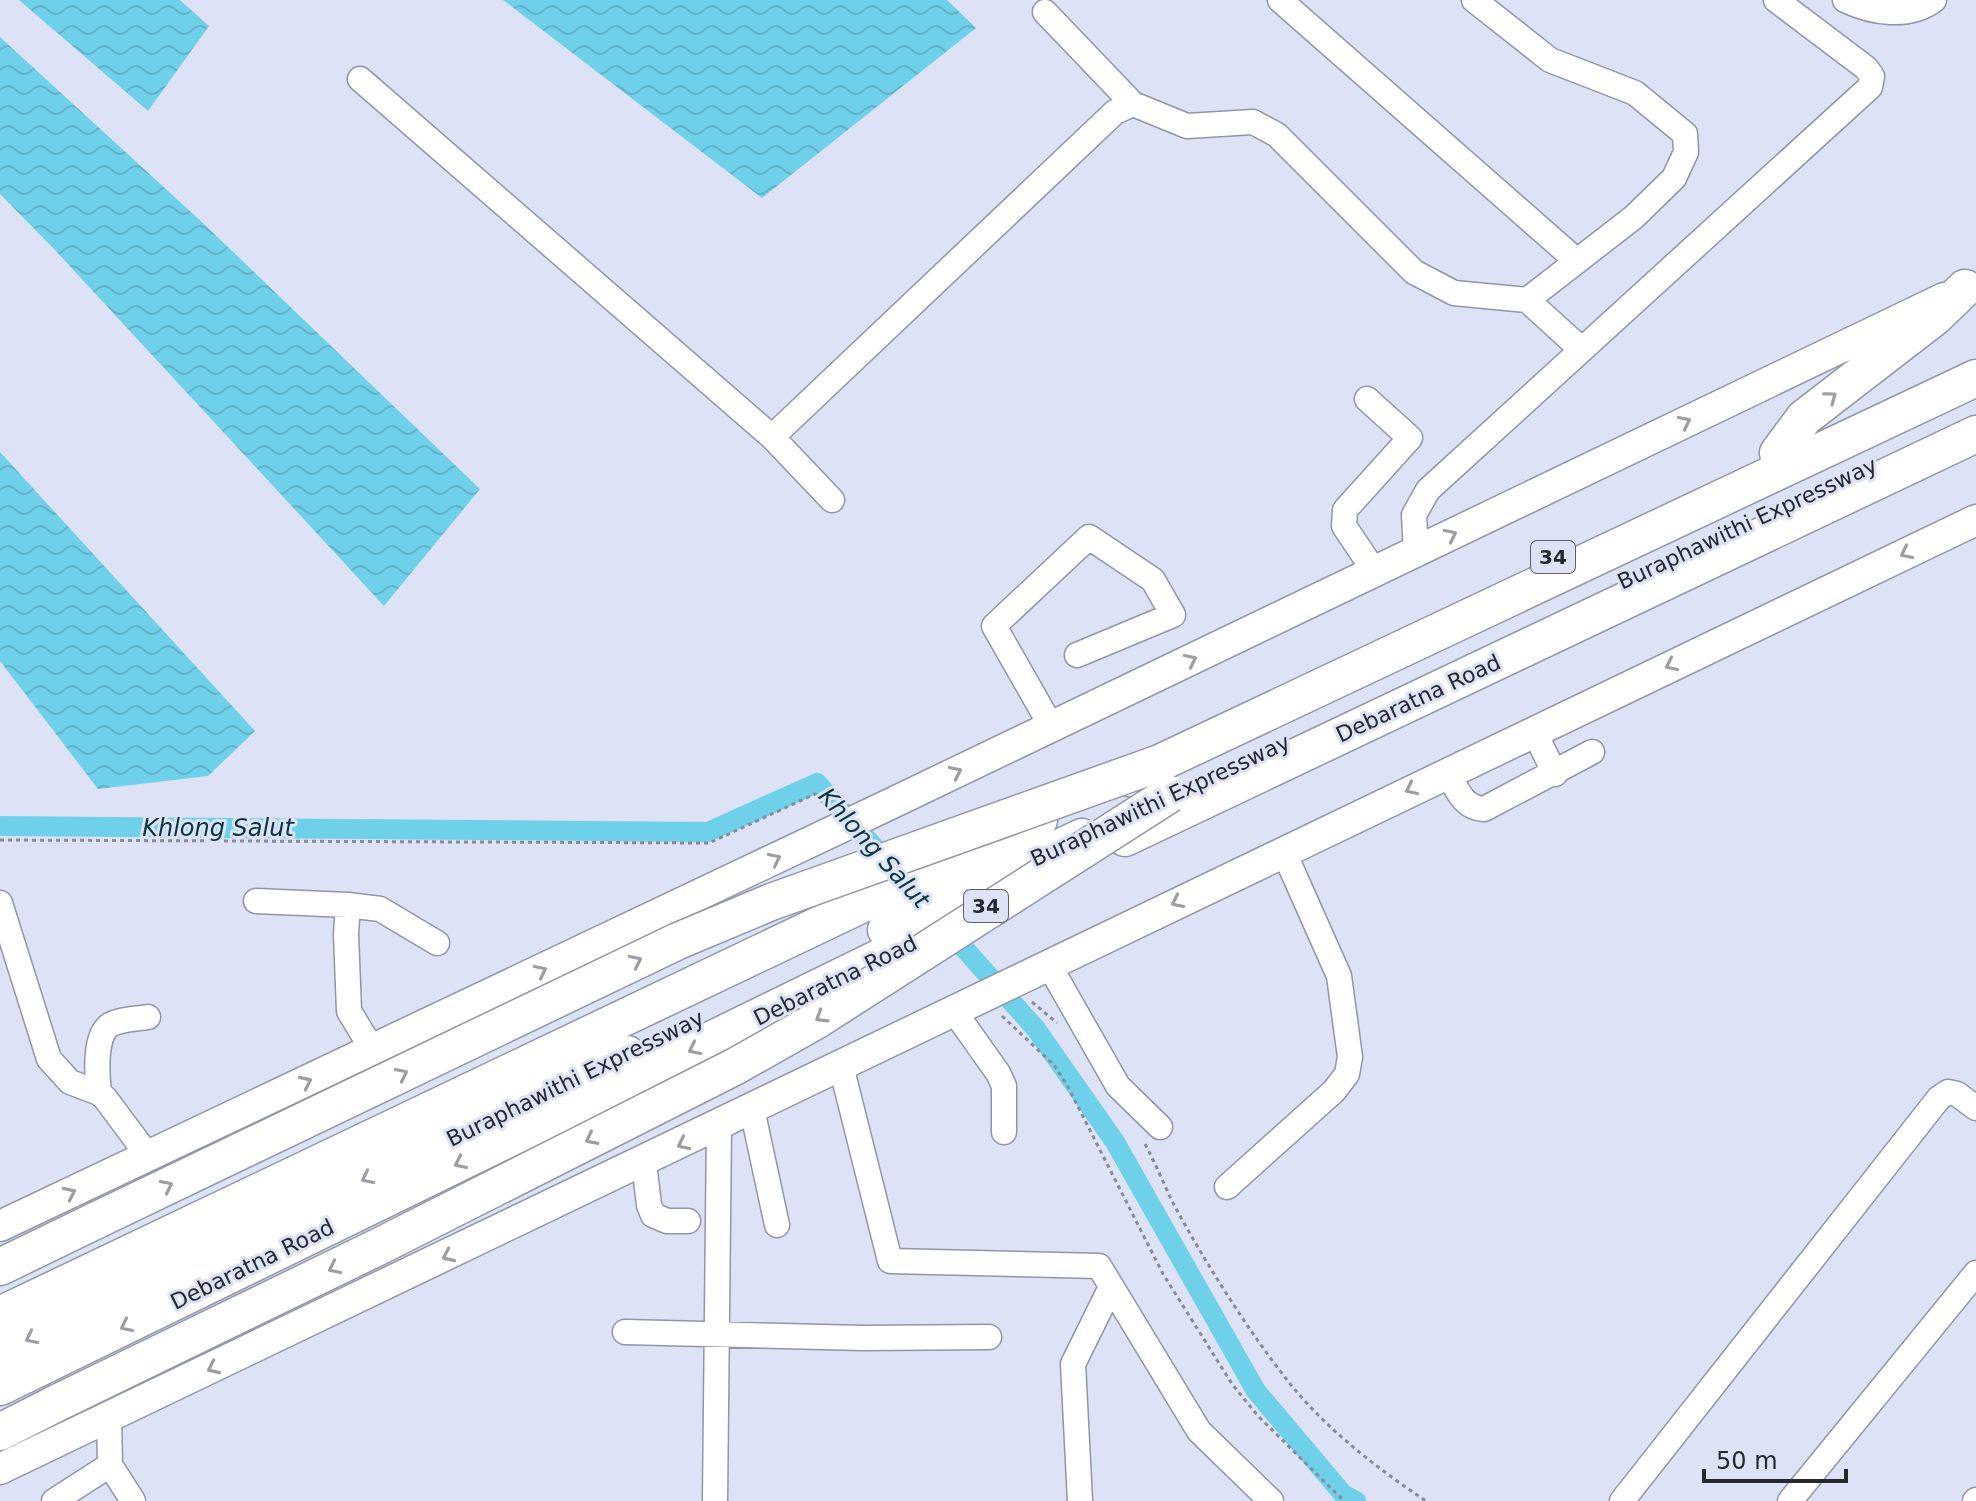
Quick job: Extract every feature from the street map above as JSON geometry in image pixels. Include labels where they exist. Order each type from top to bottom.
[{"type":"highway","points":[[1778,453],[1804,418],[1935,317],[1971,285]]},
{"type":"highway","name":"34","points":[[0,1293],[506,1051],[1140,756],[1328,661],[1976,360]]},
{"type":"highway","name":"Buraphawithi Expressway","points":[[0,1353],[1976,378]]},
{"type":"highway","name":"Buraphawithi Expressway","points":[[0,1315],[1163,779],[1976,415]]},
{"type":"highway","name":"Debaratna Road","points":[[0,1387],[1179,812],[1976,434]]},
{"type":"highway","points":[[0,1267],[678,941],[771,902],[1163,779]]},
{"type":"highway","points":[[0,1432],[380,1246],[736,1066],[817,1020],[1163,779]]},
{"type":"main road","points":[[4,1218],[149,1157],[373,1051],[1971,285]]},
{"type":"main road","points":[[0,1469],[841,1066],[966,1013],[1030,974],[1283,850],[1976,520]]},
{"type":"street","points":[[1280,0],[1577,261]]},
{"type":"street","points":[[1474,0],[1550,60],[1635,93],[1685,134],[1686,152],[1674,178],[1634,217],[1527,300]]},
{"type":"street","points":[[1416,551],[1414,515],[1428,490],[1870,87],[1872,76],[1866,68],[1776,0]]},
{"type":"street","points":[[1815,30],[1844,0],[1885,12],[1910,12],[1934,0]]},
{"type":"street","points":[[1045,12],[1133,104],[1187,126],[1253,122],[1277,135],[1414,272],[1454,293],[1527,300],[1582,350]]},
{"type":"street","points":[[360,79],[772,437],[832,500]]},
{"type":"street","points":[[772,437],[1115,112],[1133,104]]},
{"type":"street","points":[[1367,399],[1410,438],[1345,510],[1344,526],[1375,572]]},
{"type":"street","points":[[1051,726],[994,626],[1089,537],[1153,580],[1173,615],[1077,655]]},
{"type":"street","points":[[1534,731],[1555,774]]},
{"type":"street","points":[[1447,772],[1464,801],[1472,809],[1484,809],[1592,752]]},
{"type":"street","points":[[1227,1187],[1334,1091],[1347,1074],[1350,1057],[1339,976],[1283,850]]},
{"type":"street","points":[[256,901],[380,909],[437,943]]},
{"type":"street","points":[[348,905],[349,1011],[373,1051]]},
{"type":"street","points":[[0,906],[49,1059],[70,1082],[99,1093],[149,1157]]},
{"type":"street","points":[[1030,974],[1150,1130]]},
{"type":"street","points":[[966,1013],[1004,1086],[1004,1132]]},
{"type":"street","points":[[99,1093],[99,1046],[104,1031],[111,1024],[148,1017]]},
{"type":"street","points":[[841,1066],[890,1261],[1099,1266],[1199,1431],[1271,1501]]},
{"type":"street","points":[[1622,1501],[1939,1098],[1948,1092],[1957,1094],[1976,1108]]},
{"type":"street","points":[[752,1109],[777,1225]]},
{"type":"street","points":[[715,1501],[719,1126]]},
{"type":"street","points":[[644,1163],[653,1215],[667,1221],[688,1221]]},
{"type":"street","points":[[1790,1501],[1976,1273]]},
{"type":"street","points":[[1080,1501],[1073,1364],[1111,1287]]},
{"type":"street","points":[[625,1332],[863,1338],[989,1337]]},
{"type":"street","points":[[109,1417],[110,1465],[133,1501]]},
{"type":"street","points":[[54,1501],[110,1465]]},
{"type":"path","points":[[0,840],[709,843],[815,794],[830,809],[826,834]]},
{"type":"path","points":[[1030,974],[1027,992],[1031,1000],[1037,1009],[1058,1024]]},
{"type":"path","points":[[966,1013],[998,1014],[1054,1065],[1079,1105],[1188,1318],[1232,1384],[1258,1416],[1344,1501]]},
{"type":"path","points":[[1150,1130],[1177,1210],[1283,1375],[1366,1458],[1426,1501]]},
{"type":"water","points":[[19,0],[180,0],[209,26],[148,111]]},
{"type":"water","points":[[503,0],[947,0],[976,28],[762,198]]},
{"type":"water","points":[[0,37],[204,224],[480,489],[384,606],[0,194]]},
{"type":"water","points":[[0,452],[255,731],[208,776],[98,789],[0,661]]},
{"type":"waterway","name":"Khlong Salut","points":[[0,826],[708,832],[817,783],[891,866]]},
{"type":"waterway","name":"Khlong Salut","points":[[947,929],[1036,1029],[1115,1142],[1256,1391],[1343,1494],[1356,1501]]}]
